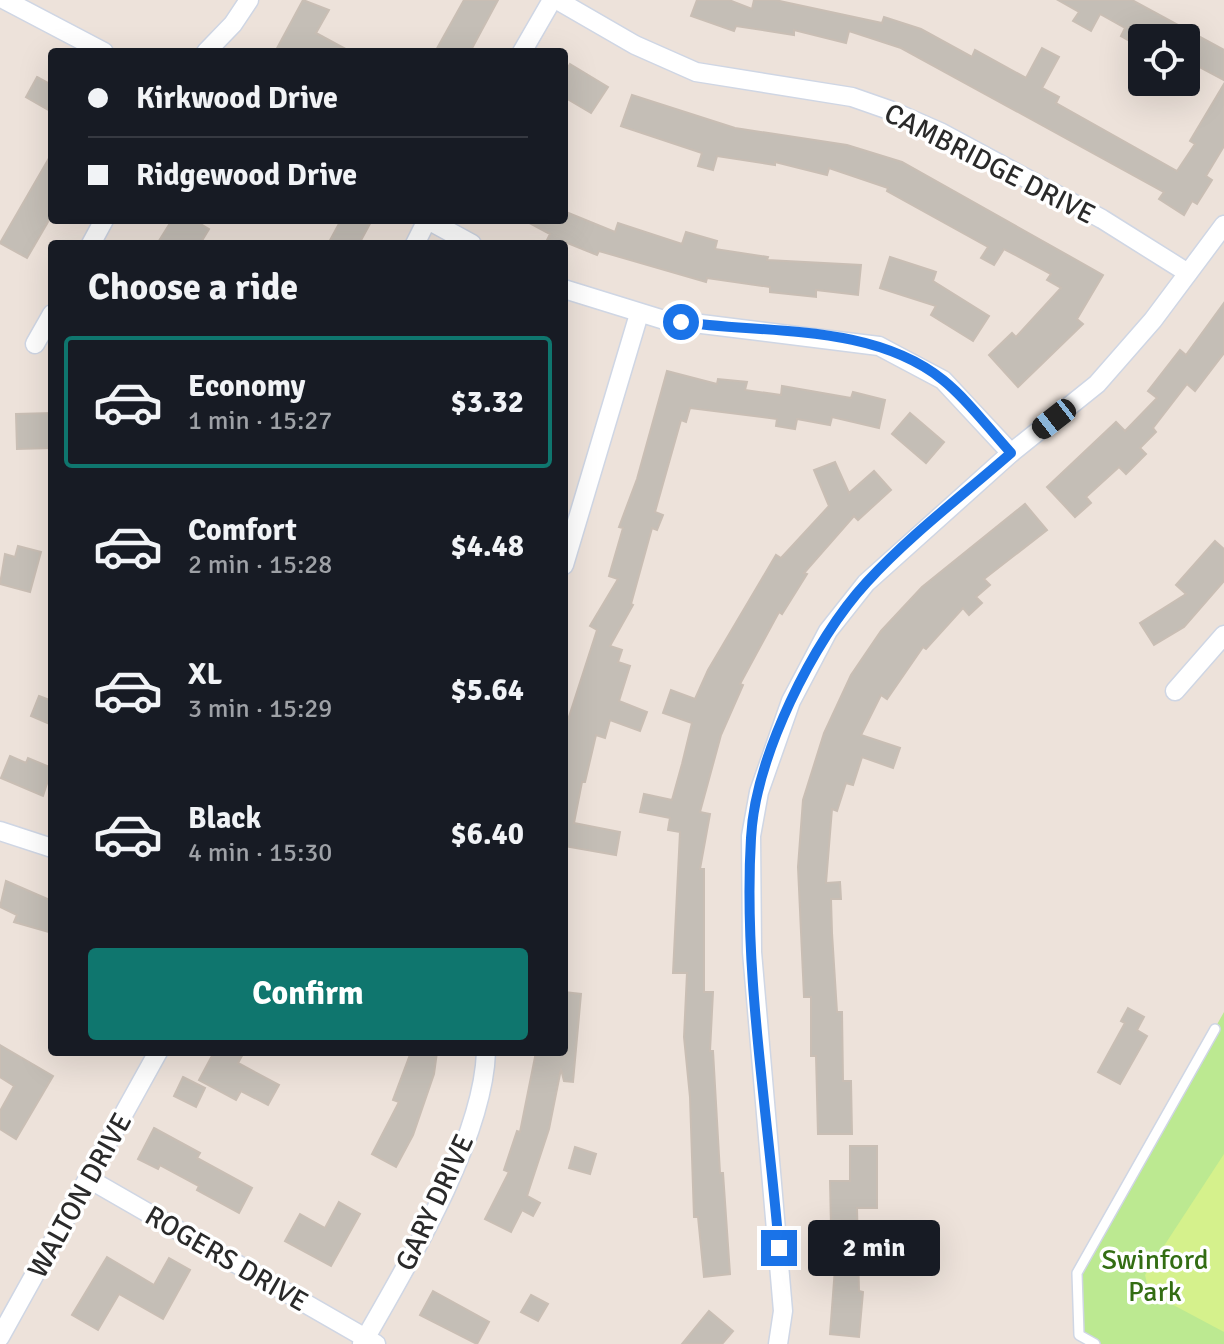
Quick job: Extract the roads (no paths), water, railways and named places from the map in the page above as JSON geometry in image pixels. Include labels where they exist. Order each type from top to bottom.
[{"type":"street","points":[[5,0],[96,48]]},
{"type":"street","points":[[210,48],[233,24],[249,0]]},
{"type":"street","points":[[524,48],[554,0]]},
{"type":"street","name":"CAMBRIDGE DRIVE","points":[[554,0],[635,45],[696,72],[852,97],[892,111],[940,132],[1077,205],[1188,273]]},
{"type":"street","points":[[435,224],[465,240]]},
{"type":"street","points":[[778,1344],[782,1327],[782,1295],[752,952],[751,836],[759,792],[791,701],[828,631],[866,583],[1011,453],[1097,384],[1224,225]]},
{"type":"street","points":[[568,290],[639,314],[879,346],[943,380],[1011,453]]},
{"type":"street","points":[[568,552],[639,314]]},
{"type":"street","points":[[35,344],[48,321]]},
{"type":"street","points":[[1175,691],[1224,635]]},
{"type":"street","points":[[0,831],[48,847]]},
{"type":"street","name":"WALTON DRIVE","points":[[0,1337],[156,1056]]},
{"type":"street","name":"GARY DRIVE","points":[[368,1342],[451,1173],[478,1097],[485,1056]]},
{"type":"street","name":"ROGERS DRIVE","points":[[89,1179],[368,1342]]},
{"type":"lane","points":[[1095,1344],[1079,1335],[1077,1273],[1215,1029]]},
{"type":"park label","name":"Swinford Park","points":[[1155,1275]]}]
